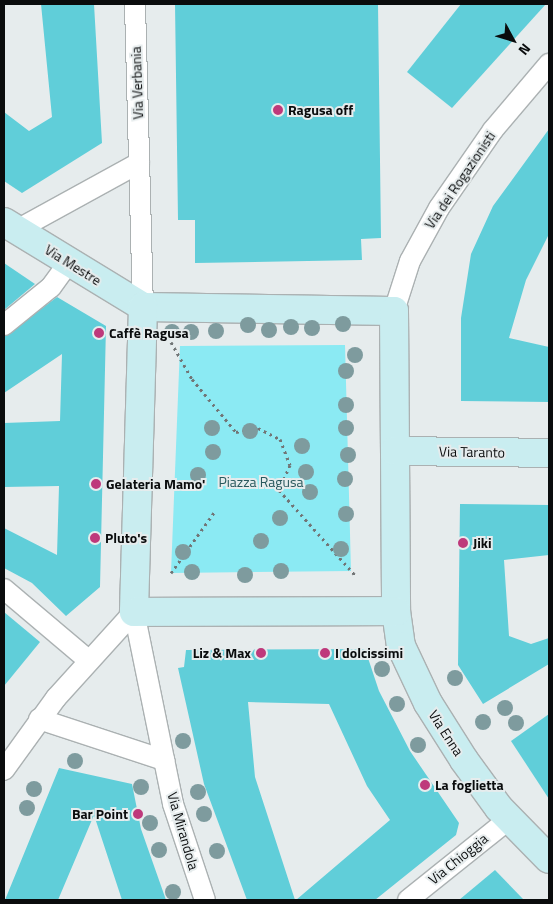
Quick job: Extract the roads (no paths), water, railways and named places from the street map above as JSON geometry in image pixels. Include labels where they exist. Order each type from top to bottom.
[{"type":"main road","name":"Via Mestre","points":[[10,226],[143,307]]},
{"type":"main road","points":[[143,307],[394,311],[396,611],[134,612],[143,307]]},
{"type":"main road","name":"Via Taranto","points":[[395,451],[549,453]]},
{"type":"main road","name":"Via Enna","points":[[396,611],[401,646],[422,692],[508,819],[549,859]]},
{"type":"street","name":"Via Verbania","points":[[134,4],[143,307]]},
{"type":"street","name":"Via dei Rogazionisti","points":[[394,311],[410,261],[439,208],[493,130],[549,64]]},
{"type":"street","points":[[10,226],[139,163]]},
{"type":"street","points":[[4,325],[51,287],[69,262]]},
{"type":"street","points":[[4,589],[88,660]]},
{"type":"street","points":[[7,764],[39,720],[88,660],[134,612]]},
{"type":"street","points":[[39,720],[164,760],[134,612]]},
{"type":"street","name":"Via Mirandola","points":[[164,760],[181,834],[205,900]]},
{"type":"street","name":"Via Chioggia","points":[[408,900],[508,819]]},
{"type":"place","name":"Ragusa off","points":[[278,110]]},
{"type":"place","name":"Caffè Ragusa","points":[[99,333]]},
{"type":"place","name":"Gelateria Mamo'","points":[[96,484]]},
{"type":"place","name":"Pluto's","points":[[95,538]]},
{"type":"place","name":"Jiki","points":[[463,543]]},
{"type":"place","name":"Liz & Max","points":[[261,653]]},
{"type":"place","name":"I dolcissimi","points":[[325,653]]},
{"type":"place","name":"La foglietta","points":[[425,785]]},
{"type":"place","name":"Bar Point","points":[[138,814]]},
{"type":"park label","name":"Piazza Ragusa","points":[[261,482]]}]
